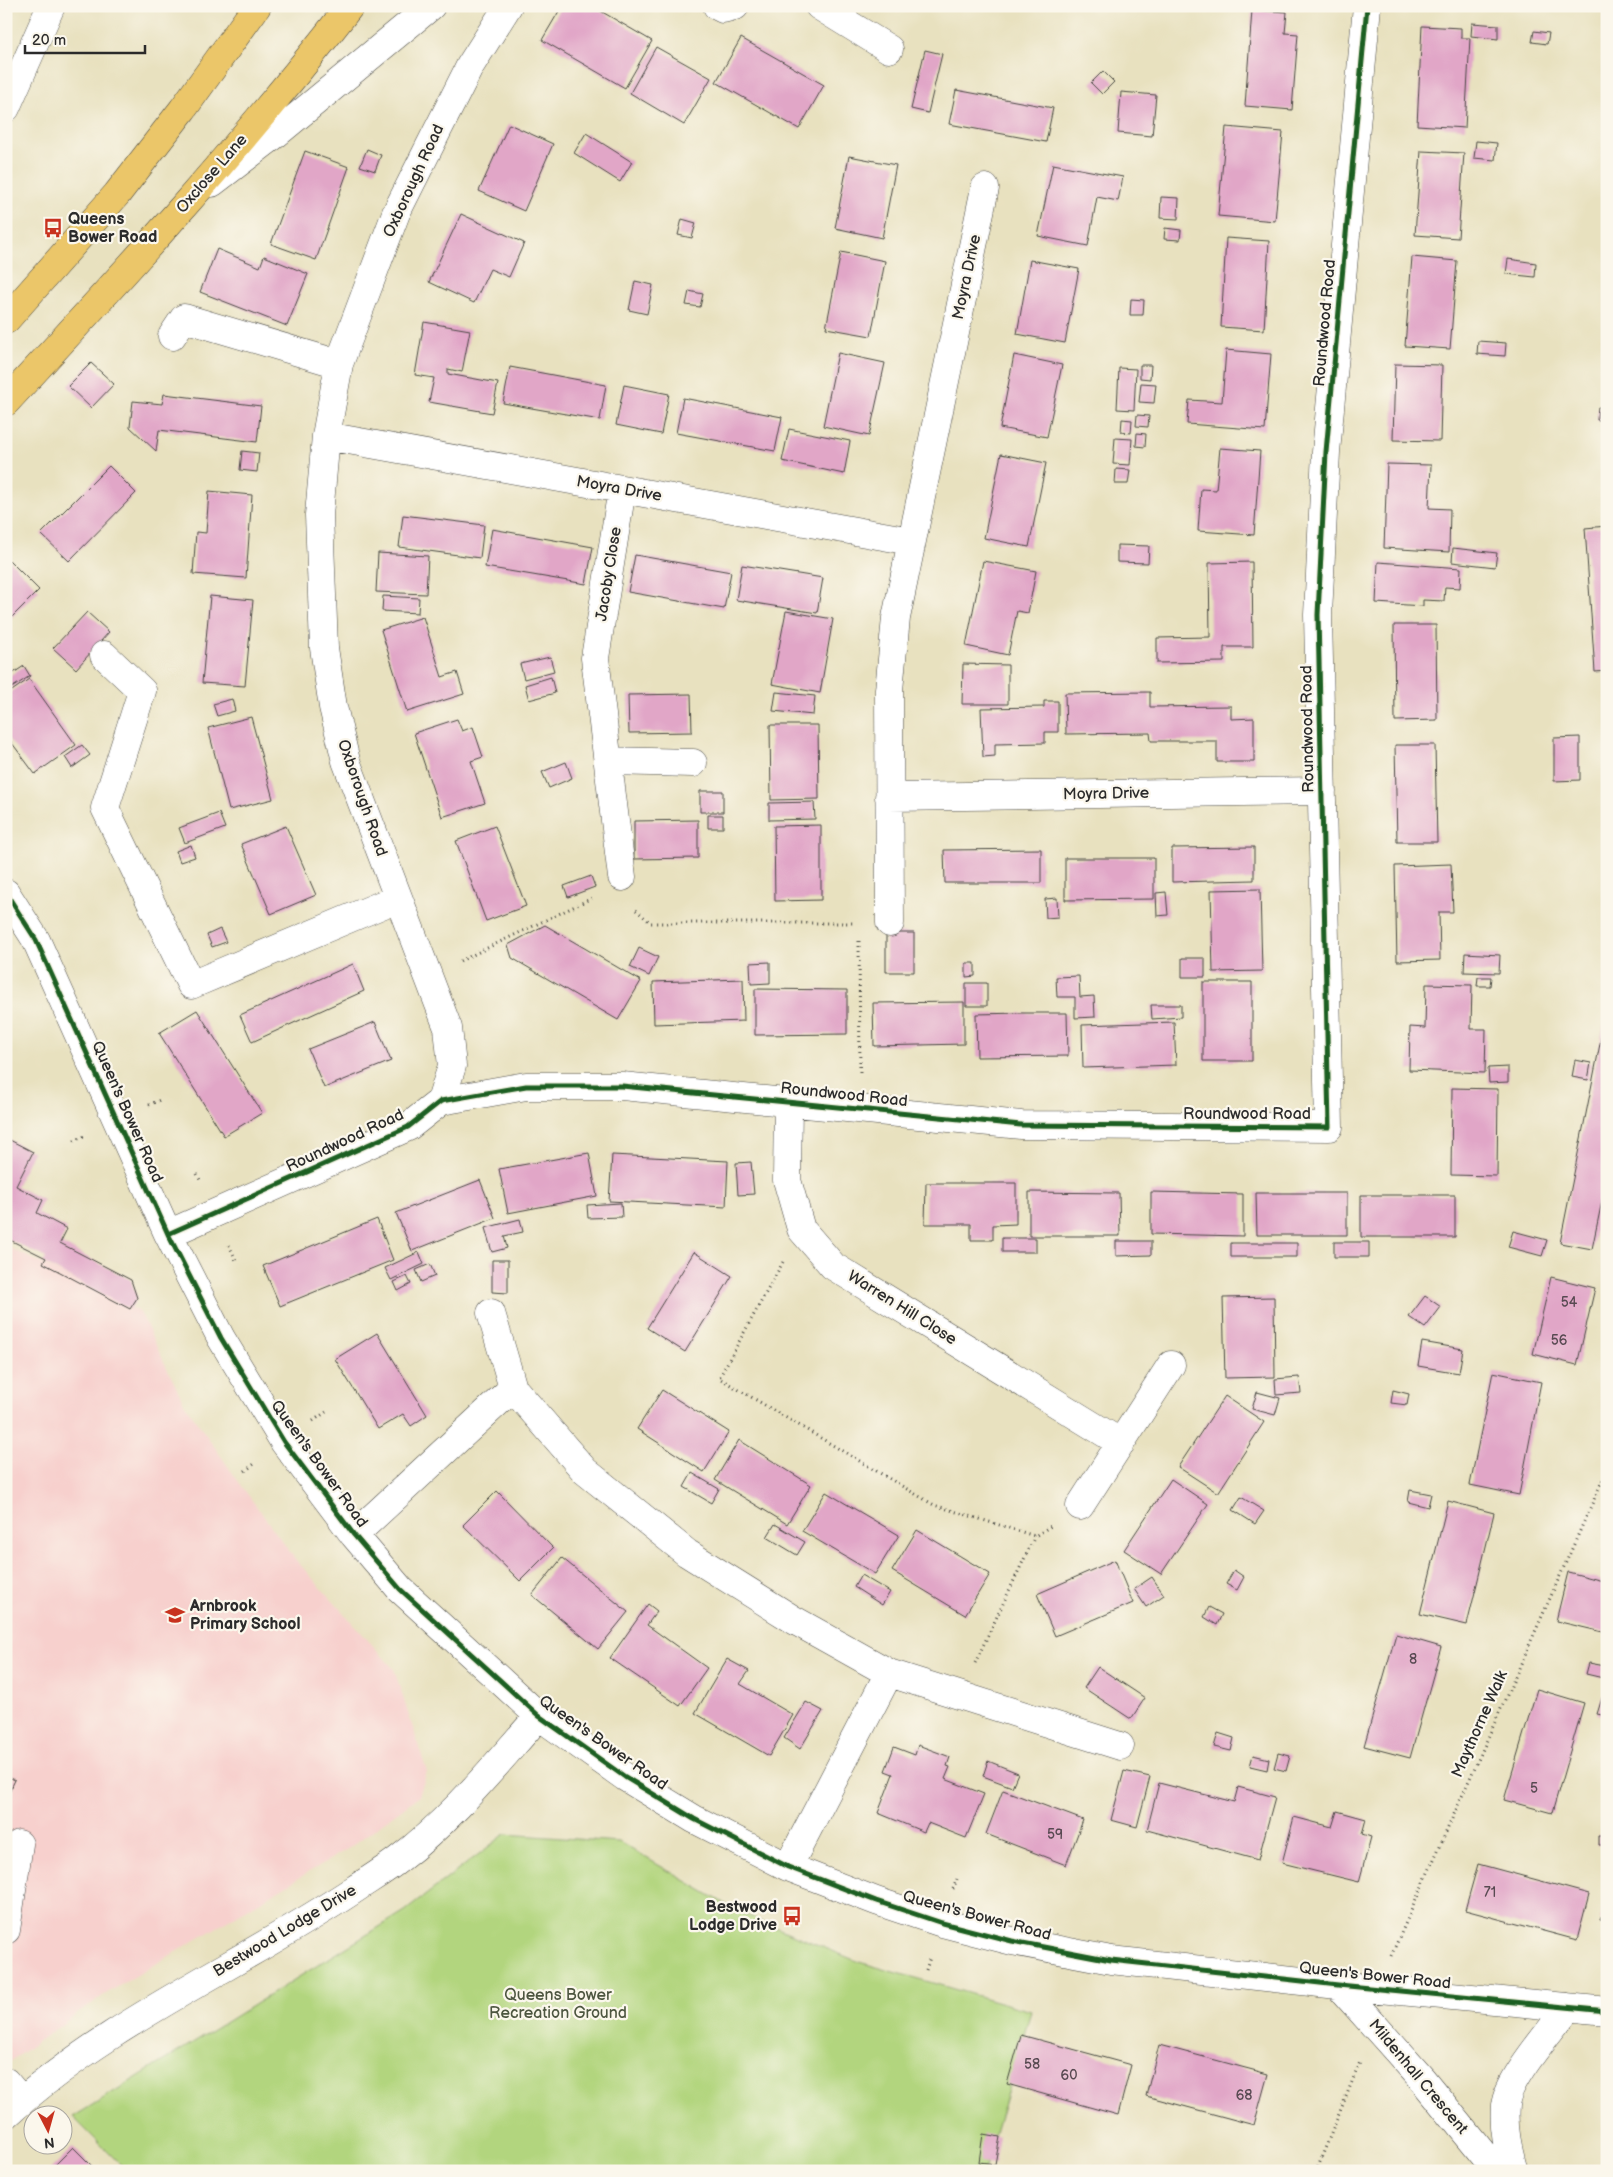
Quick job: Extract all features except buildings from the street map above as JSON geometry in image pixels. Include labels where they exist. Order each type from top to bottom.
[{"type":"main road","points":[[6,320],[117,194],[183,109],[257,6]]},
{"type":"main road","name":"Oxclose Lane","points":[[6,402],[191,199],[301,69],[350,6]]},
{"type":"street","points":[[6,108],[51,6]]},
{"type":"street","points":[[191,199],[276,134],[431,6]]},
{"type":"street","name":"Oxborough Road","points":[[441,1101],[452,1066],[448,1028],[346,761],[333,707],[324,648],[320,584],[319,515],[326,436],[339,364],[396,213],[470,66],[508,6]]},
{"type":"street","points":[[717,6],[723,10],[735,6]]},
{"type":"street","points":[[819,6],[889,49]]},
{"type":"street","name":"Roundwood Road","points":[[168,1234],[408,1127],[441,1101],[526,1086],[622,1086],[1021,1125],[1329,1127],[1318,615],[1326,452],[1367,6]]},
{"type":"street","name":"Moyra Drive","points":[[890,923],[889,690],[896,618],[986,188]]},
{"type":"street","points":[[172,336],[184,318],[339,364]]},
{"type":"street","name":"Moyra Drive","points":[[326,436],[912,541]]},
{"type":"street","name":"Jacoby Close","points":[[612,885],[608,761],[595,658],[622,490]]},
{"type":"street","points":[[104,654],[142,691],[105,808],[191,985],[398,898]]},
{"type":"street","points":[[608,761],[694,762]]},
{"type":"street","name":"Moyra Drive","points":[[890,797],[1322,791]]},
{"type":"street","name":"Queen's Bower Road","points":[[6,893],[36,940],[168,1234],[221,1338],[284,1442],[354,1535],[400,1589],[538,1716],[625,1777],[694,1819],[788,1867],[932,1920],[1012,1941],[1111,1960],[1338,1985],[1607,2011]]},
{"type":"street","name":"Warren Hill Close","points":[[788,1102],[787,1180],[801,1230],[834,1266],[1121,1443]]},
{"type":"street","points":[[491,1313],[514,1388],[585,1471],[687,1553],[794,1620],[889,1673],[1120,1746]]},
{"type":"street","points":[[1080,1506],[1171,1364]]},
{"type":"street","points":[[354,1535],[514,1388]]},
{"type":"street","points":[[788,1867],[889,1673]]},
{"type":"street","name":"Bestwood Lodge Drive","points":[[11,2099],[134,2021],[321,1912],[399,1860],[449,1818],[538,1716]]},
{"type":"street","points":[[6,1930],[19,1844]]},
{"type":"street","name":"Mildenhall Crescent","points":[[1338,1985],[1422,2079],[1497,2171]]},
{"type":"street","points":[[1514,2171],[1505,2136],[1505,2105],[1511,2086],[1568,2007]]},
{"type":"path","points":[[428,976],[612,885]]},
{"type":"path","points":[[630,905],[650,923],[890,923]]},
{"type":"path","points":[[859,922],[860,1109]]},
{"type":"path","points":[[801,1230],[720,1378],[934,1505],[1035,1536]]},
{"type":"path","points":[[960,1695],[1035,1536],[1080,1506]]},
{"type":"path","points":[[1316,2171],[1375,2026]]},
{"type":"shaded area","name":"Arnbrook Primary School","points":[[6,1246],[140,1312],[184,1403],[243,1488],[296,1560],[394,1669],[427,1772],[419,1796],[349,1848],[104,1995],[6,2064]]},
{"type":"green space","name":"Queens Bower Recreation Ground","points":[[505,1834],[619,1842],[739,1912],[859,1962],[1031,2011],[984,2171],[127,2171],[73,2117],[405,1911]]},
{"type":"cycle path","points":[[168,1234],[408,1127],[441,1101],[526,1086],[622,1086],[1021,1125],[1329,1127],[1318,615],[1326,452],[1367,6]]},
{"type":"cycle path","points":[[6,893],[36,940],[168,1234],[221,1338],[284,1442],[354,1535],[400,1589],[539,1716],[625,1777],[694,1819],[788,1867],[876,1901],[942,1923],[1012,1941],[1111,1960],[1338,1985],[1607,2011]]},
{"type":"place","name":"Queens Bower Road","points":[[53,228]]},
{"type":"place","name":"Arnbrook Primary School","points":[[175,1615]]},
{"type":"place","name":"Bestwood Lodge Drive","points":[[792,1916]]}]
